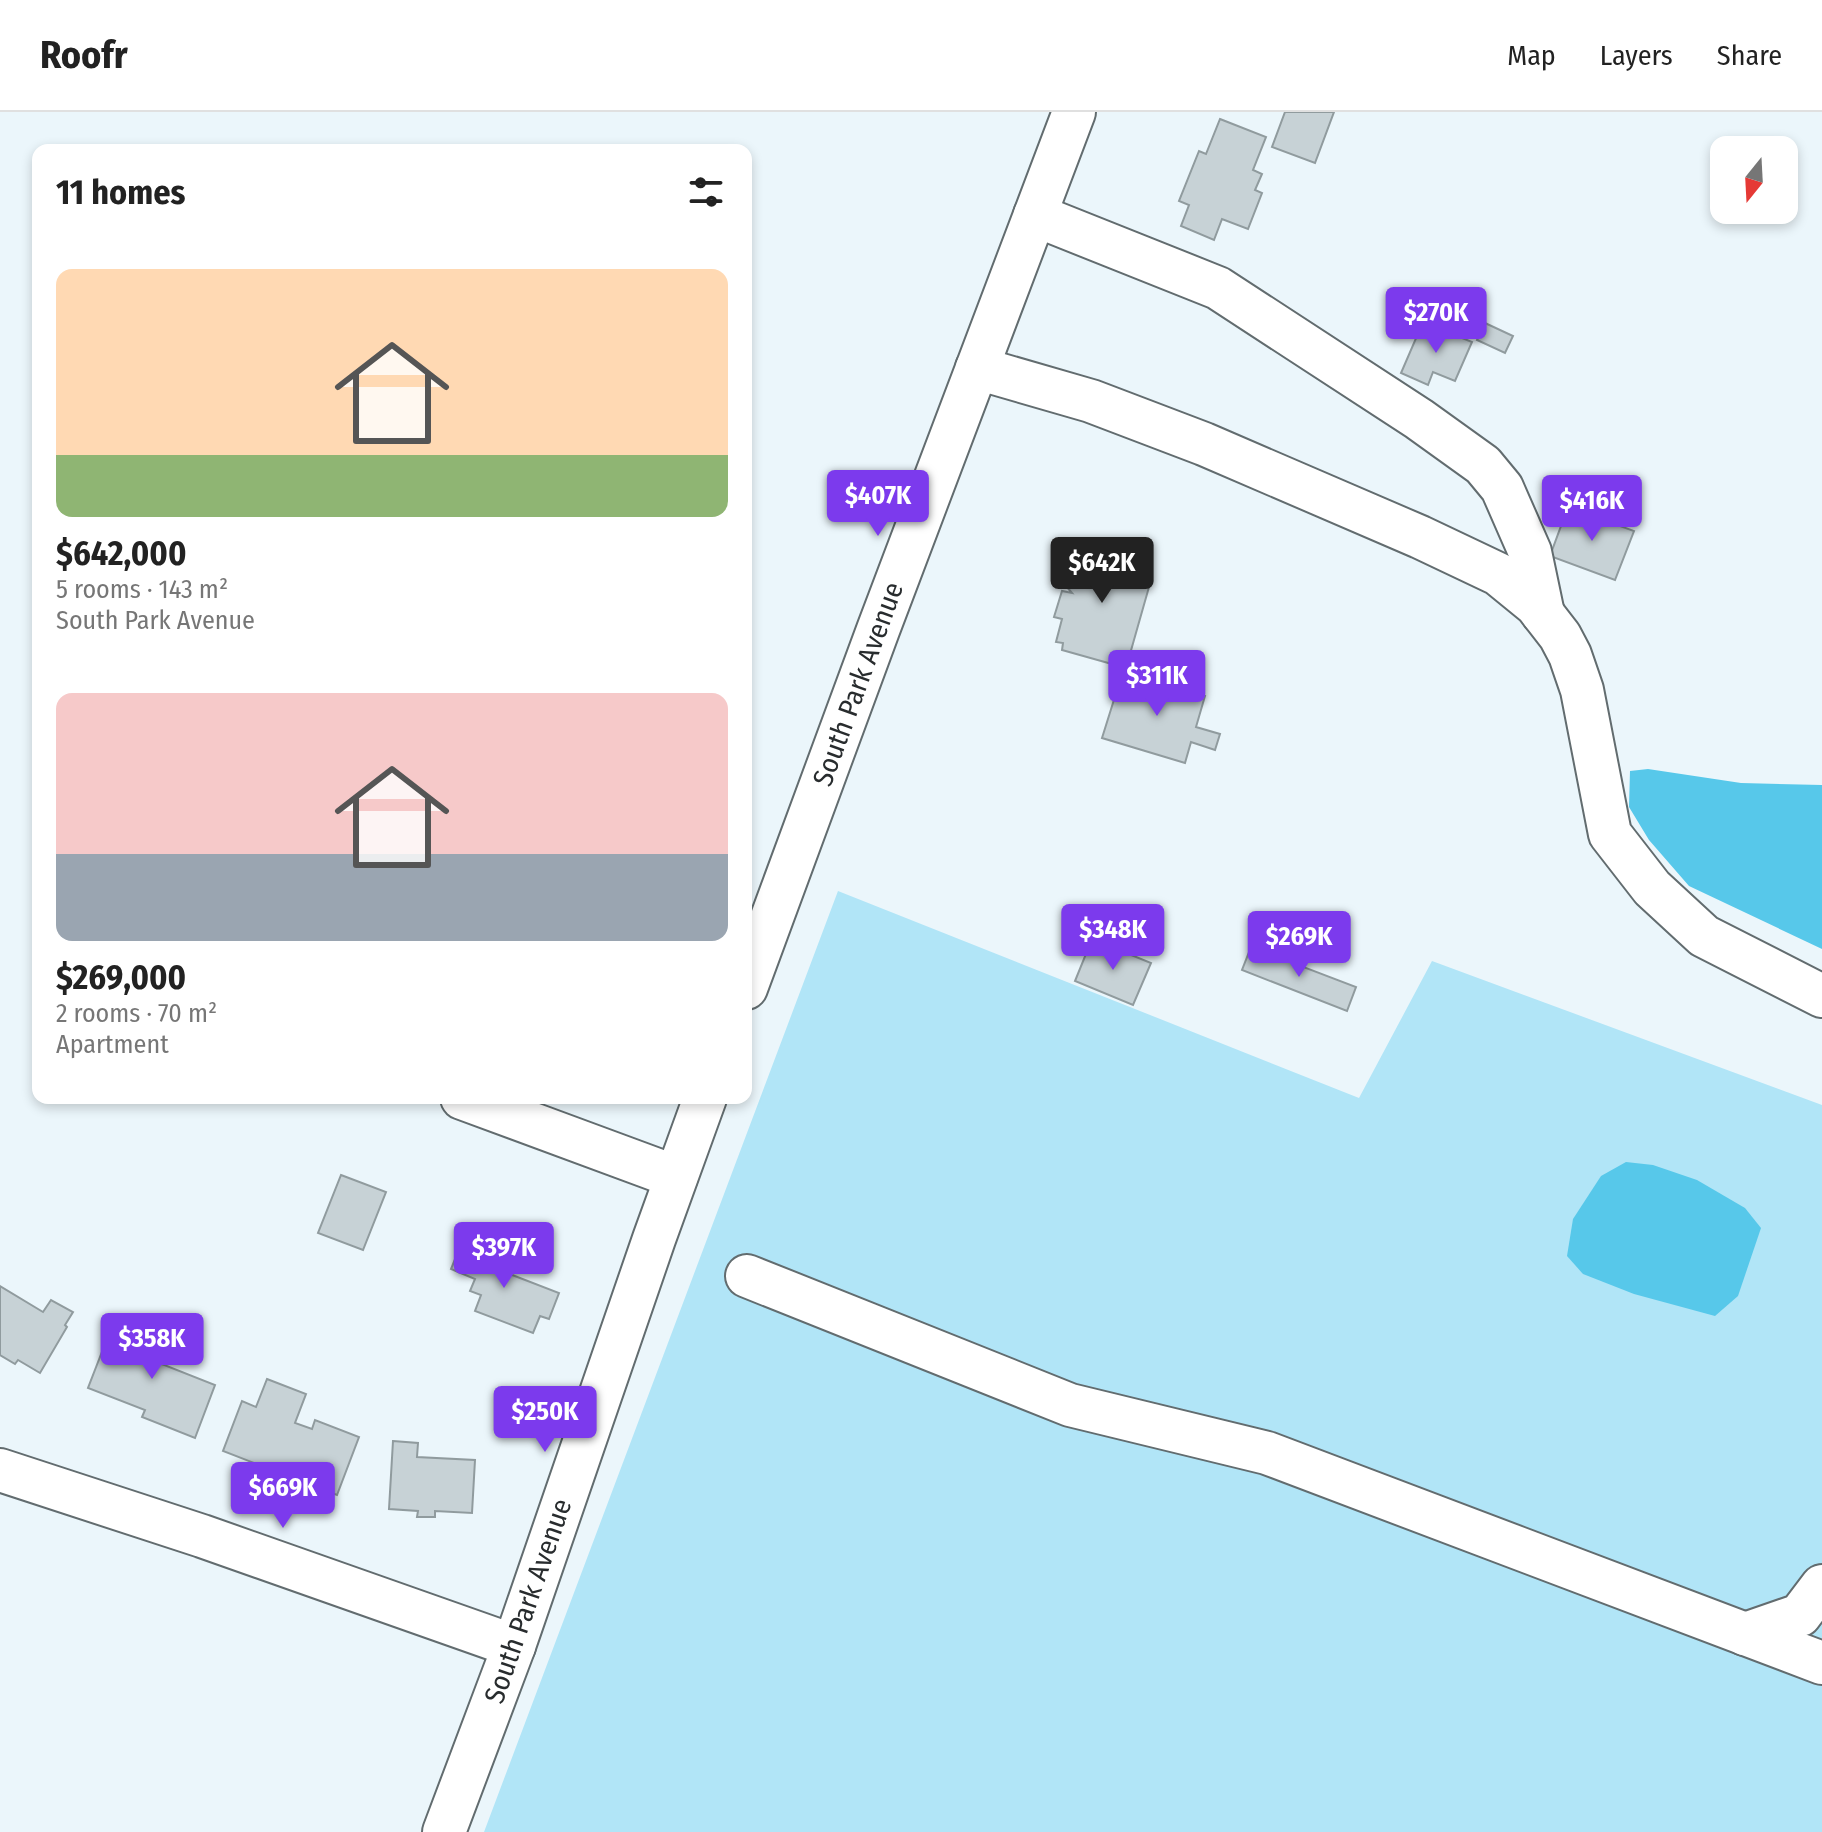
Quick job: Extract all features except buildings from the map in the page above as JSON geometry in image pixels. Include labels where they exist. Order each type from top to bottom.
[{"type":"street","name":"South Park Avenue","points":[[752,972],[1074,112]]},
{"type":"street","points":[[1035,215],[1218,288],[1419,419],[1483,465],[1502,488],[1530,552],[1543,614]]},
{"type":"street","points":[[977,368],[1091,401],[1204,444],[1498,574],[1536,605],[1560,636],[1570,655],[1582,690],[1610,834],[1652,888],[1704,936],[1822,996]]},
{"type":"street","points":[[478,1104],[676,1177]]},
{"type":"street","name":"South Park Avenue","points":[[444,1832],[514,1646],[703,1104]]},
{"type":"street","points":[[747,1276],[1070,1405],[1267,1453],[1822,1663]]},
{"type":"street","points":[[15,1474],[514,1646]]},
{"type":"street","points":[[1745,1634],[1800,1615],[1822,1586]]},
{"type":"shaded area","points":[[838,891],[1359,1098],[1432,961],[1822,1105],[1822,1832],[484,1832]]},
{"type":"water","points":[[1648,769],[1741,783],[1822,785],[1822,949],[1689,886],[1649,840],[1629,807],[1630,771]]},
{"type":"water","points":[[1626,1162],[1653,1165],[1697,1180],[1745,1208],[1761,1228],[1738,1296],[1715,1316],[1634,1294],[1583,1274],[1567,1256],[1573,1219],[1601,1176]]}]
